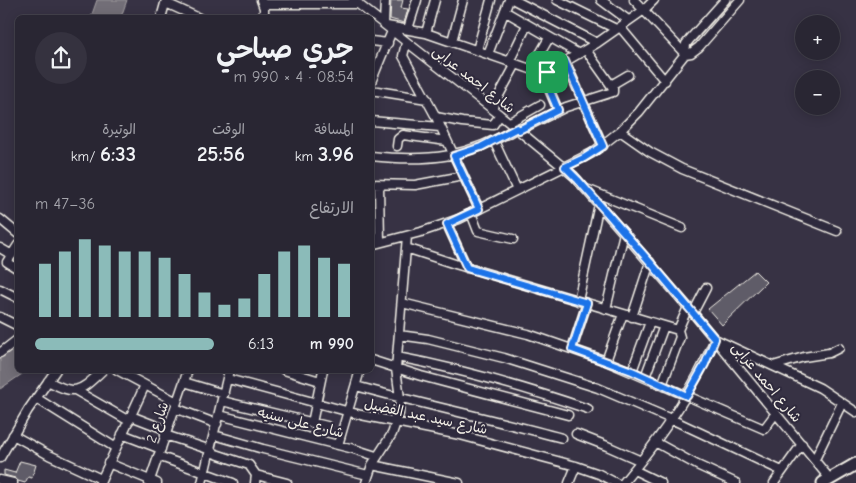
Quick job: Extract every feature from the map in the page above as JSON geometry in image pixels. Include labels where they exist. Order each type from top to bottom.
[{"type":"highway","points":[[826,481],[856,464]]},
{"type":"street","points":[[385,0],[384,25],[426,33],[542,72],[549,71],[597,43],[644,10],[654,0]]},
{"type":"street","points":[[408,29],[416,0]]},
{"type":"street","points":[[426,33],[435,0]]},
{"type":"street","points":[[452,41],[463,0]]},
{"type":"street","points":[[477,50],[491,0]]},
{"type":"street","points":[[488,54],[510,0]]},
{"type":"street","points":[[514,0],[597,43]]},
{"type":"street","points":[[557,0],[618,28],[665,81]]},
{"type":"street","points":[[601,0],[628,20]]},
{"type":"street","points":[[634,0],[685,54]]},
{"type":"street","points":[[463,176],[415,185],[375,184],[375,243],[447,224],[584,158],[603,146],[639,112],[665,81],[685,54],[686,44],[690,38],[725,0]]},
{"type":"street","points":[[685,54],[699,47],[740,0]]},
{"type":"street","points":[[162,15],[166,2],[193,15]]},
{"type":"street","points":[[264,15],[262,2],[356,2]]},
{"type":"street","name":"شارع احمد عرابى","points":[[356,2],[372,15]]},
{"type":"street","points":[[506,12],[549,38],[582,52],[611,89]]},
{"type":"street","name":"شارع احمد عرابى","points":[[374,17],[565,167],[650,262],[815,459],[826,481]]},
{"type":"street","points":[[492,108],[513,63],[527,25]]},
{"type":"street","points":[[374,75],[392,31]]},
{"type":"street","points":[[531,69],[549,38]]},
{"type":"street","points":[[374,41],[388,43]]},
{"type":"street","points":[[406,43],[403,56],[427,99],[463,176],[475,211],[478,230],[513,238]]},
{"type":"street","points":[[565,61],[603,146]]},
{"type":"street","points":[[542,72],[558,110]]},
{"type":"street","points":[[374,156],[415,159],[454,156],[494,142],[558,110],[611,89],[628,75]]},
{"type":"street","points":[[374,90],[427,99]]},
{"type":"street","points":[[510,122],[540,105]]},
{"type":"street","points":[[436,117],[462,122],[493,124],[500,115]]},
{"type":"street","points":[[374,121],[440,127]]},
{"type":"street","points":[[620,131],[650,152],[682,169],[837,232]]},
{"type":"street","points":[[396,146],[398,139],[403,136],[447,140]]},
{"type":"street","points":[[494,142],[517,190]]},
{"type":"street","points":[[586,189],[682,228]]},
{"type":"street","points":[[578,300],[599,204]]},
{"type":"street","points":[[0,219],[15,232]]},
{"type":"street","points":[[447,224],[467,268]]},
{"type":"street","points":[[606,309],[624,233]]},
{"type":"street","points":[[366,483],[376,456],[392,434],[397,423],[400,406],[396,369],[407,236]]},
{"type":"street","points":[[0,248],[12,255]]},
{"type":"street","points":[[406,248],[467,268],[678,330]]},
{"type":"street","points":[[15,250],[7,262],[15,266]]},
{"type":"street","points":[[632,317],[650,262]]},
{"type":"street","points":[[662,385],[680,337],[678,330],[706,288]]},
{"type":"street","points":[[0,289],[15,296]]},
{"type":"street","points":[[402,303],[518,332],[606,360],[764,429],[776,413]]},
{"type":"street","points":[[572,349],[587,303]]},
{"type":"street","points":[[606,360],[623,314]]},
{"type":"street","points":[[0,317],[15,324]]},
{"type":"street","points":[[632,371],[650,322]]},
{"type":"street","points":[[644,377],[664,326]]},
{"type":"street","points":[[399,335],[428,339],[473,350],[598,388],[671,419],[782,471]]},
{"type":"street","points":[[623,483],[687,396],[705,364],[715,339],[820,388],[856,412]]},
{"type":"street","points":[[0,352],[15,341]]},
{"type":"street","points":[[773,366],[804,357],[829,353],[839,348]]},
{"type":"street","points":[[397,357],[502,383],[588,409]]},
{"type":"street","points":[[374,361],[396,369],[568,415]]},
{"type":"street","points":[[0,458],[36,398],[54,373]]},
{"type":"street","points":[[75,390],[84,387],[100,373]]},
{"type":"street","points":[[123,373],[176,405],[217,424]]},
{"type":"street","name":"شارع 2","points":[[152,482],[159,453],[187,373]]},
{"type":"street","points":[[202,483],[229,373]]},
{"type":"street","points":[[295,373],[320,380]]},
{"type":"street","points":[[312,423],[322,373]]},
{"type":"street","points":[[338,445],[359,373]]},
{"type":"street","name":"شارع سيد عبد الفضيل","points":[[228,379],[397,423],[450,432],[576,466],[599,474],[616,483]]},
{"type":"street","points":[[48,381],[61,388],[75,390],[130,418],[249,466],[255,479],[284,483]]},
{"type":"street","points":[[184,382],[223,397],[327,426]]},
{"type":"street","points":[[13,435],[101,481],[145,385]]},
{"type":"street","points":[[356,386],[562,438]]},
{"type":"street","points":[[36,398],[116,448]]},
{"type":"street","points":[[815,459],[842,403]]},
{"type":"street","name":"شارع على سنيه","points":[[219,415],[376,456]]},
{"type":"street","points":[[122,434],[204,473],[233,483]]},
{"type":"street","points":[[576,434],[641,461]]},
{"type":"street","points":[[214,435],[263,449],[368,474]]},
{"type":"street","points":[[655,442],[697,465],[736,483]]},
{"type":"street","points":[[774,483],[802,444]]},
{"type":"street","points":[[108,463],[152,482]]},
{"type":"street","points":[[372,465],[459,483]]},
{"type":"street","points":[[569,483],[576,466]]},
{"type":"street","points":[[634,470],[661,483]]},
{"type":"street","points":[[0,480],[13,483]]},
{"type":"shaded area","points":[[97,0],[127,0],[122,15],[92,15]]},
{"type":"shaded area","points":[[15,344],[15,373],[24,373],[0,389],[0,357]]},
{"type":"building","points":[[391,0],[403,0],[401,8],[408,9],[404,23],[390,19]]},
{"type":"building","points":[[755,271],[766,282],[722,325],[708,309]]},
{"type":"building","points":[[20,461],[36,465],[32,478],[28,477],[25,483],[4,475],[4,470],[15,473]]},
{"type":"waterway","points":[[695,41],[732,0]]},
{"type":"route","points":[[565,61],[603,146],[565,167],[650,262],[715,339],[705,364],[687,396],[606,360],[572,349],[587,303],[467,268],[447,224],[479,209],[454,156],[494,142],[517,128],[519,130],[558,110],[542,72],[547,72],[565,61]]}]
